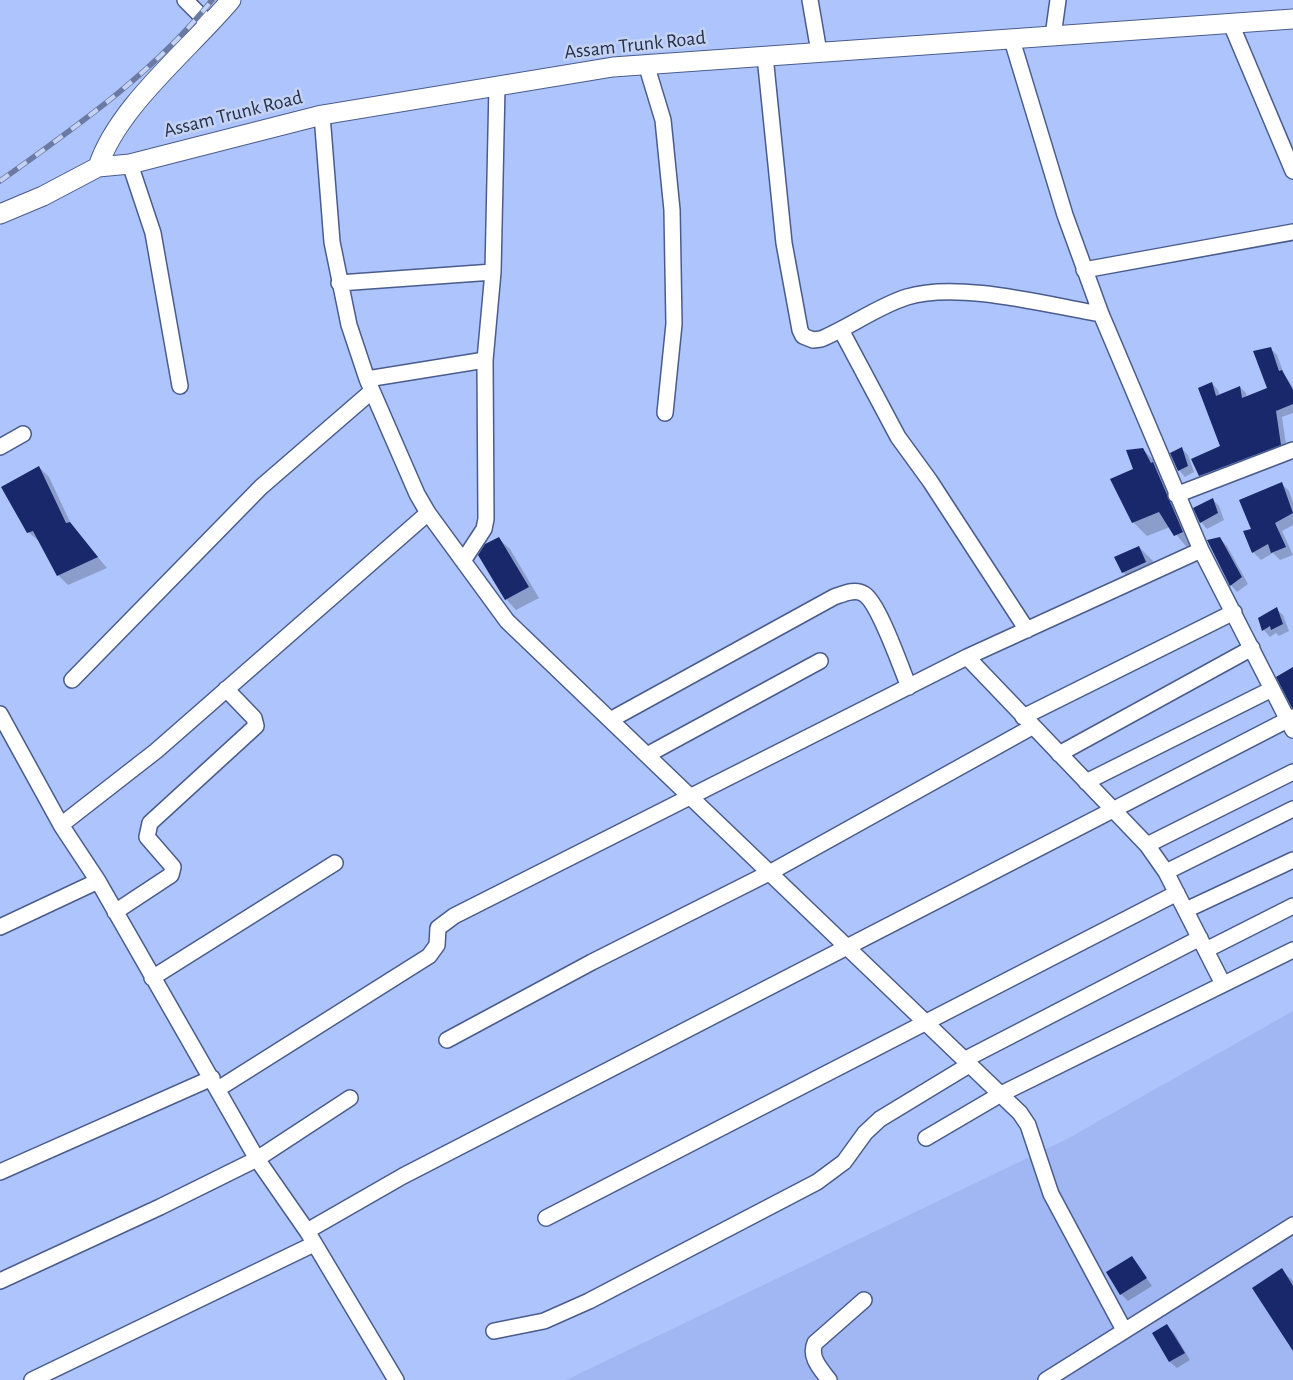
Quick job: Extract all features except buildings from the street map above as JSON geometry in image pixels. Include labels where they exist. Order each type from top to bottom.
[{"type":"main road","points":[[98,167],[104,149],[130,110],[231,0]]},
{"type":"main road","name":"Assam Trunk Road","points":[[1,212],[43,196],[98,167],[130,164],[322,114],[613,67],[1293,19]]},
{"type":"street","points":[[185,0],[210,25]]},
{"type":"street","points":[[810,0],[819,52]]},
{"type":"street","points":[[1053,36],[1058,0]]},
{"type":"street","points":[[1231,24],[1293,171]]},
{"type":"street","points":[[32,1380],[310,1238],[403,1176],[1114,810],[1291,722],[1272,689],[1201,550],[1176,495],[1101,314],[1065,215],[1012,40]]},
{"type":"street","points":[[765,56],[784,244],[800,330],[803,336],[812,340],[821,339],[905,298],[934,292],[976,293],[1101,314]]},
{"type":"street","points":[[646,64],[663,120],[672,210],[674,324],[665,413]]},
{"type":"street","points":[[463,561],[484,529],[486,519],[485,360],[493,272],[497,86]]},
{"type":"street","points":[[322,114],[332,242],[349,325],[370,385],[417,494],[428,513],[507,620],[849,946],[966,1063],[1001,1094],[1028,1124],[1051,1194],[1124,1330]]},
{"type":"street","points":[[130,164],[153,233],[180,386]]},
{"type":"street","points":[[1084,270],[1293,232]]},
{"type":"street","points":[[339,283],[493,272]]},
{"type":"street","points":[[841,330],[894,432],[930,481],[1027,630]]},
{"type":"street","points":[[72,680],[261,487],[370,385],[485,360]]},
{"type":"street","points":[[0,447],[23,434]]},
{"type":"street","points":[[1176,495],[1293,450]]},
{"type":"street","points":[[61,825],[156,751],[428,513]]},
{"type":"street","points":[[0,1172],[215,1083],[428,956],[437,945],[438,928],[454,916],[692,798],[967,657],[1201,550]]},
{"type":"street","points":[[612,719],[834,596],[847,592],[858,591],[866,594],[876,609],[909,687]]},
{"type":"street","points":[[447,1040],[592,962],[771,872],[1028,722],[1234,612]]},
{"type":"street","points":[[1059,754],[1252,648]]},
{"type":"street","points":[[967,657],[1146,845],[1166,872],[1223,984]]},
{"type":"street","points":[[647,755],[820,661]]},
{"type":"street","points":[[1086,782],[1272,689]]},
{"type":"street","points":[[115,912],[171,875],[172,867],[148,837],[150,823],[256,726],[254,718],[226,690]]},
{"type":"street","points":[[0,714],[61,825],[98,881],[257,1158],[310,1238],[396,1380]]},
{"type":"street","points":[[1146,845],[1293,772]]},
{"type":"street","points":[[1166,872],[1293,809]]},
{"type":"street","points":[[1186,910],[1293,860]]},
{"type":"street","points":[[152,978],[334,863]]},
{"type":"street","points":[[0,927],[98,881]]},
{"type":"street","points":[[546,1218],[838,1070],[926,1021],[1177,893]]},
{"type":"street","points":[[494,1332],[544,1322],[818,1182],[844,1162],[865,1133],[880,1119],[966,1063],[1203,944],[1293,906]]},
{"type":"street","points":[[926,1138],[1001,1094],[1293,950]]},
{"type":"street","points":[[0,1280],[160,1207],[257,1158],[350,1098]]},
{"type":"street","points":[[1046,1380],[1293,1225]]},
{"type":"street","points":[[828,1380],[813,1356],[812,1350],[815,1342],[864,1300]]},
{"type":"shaded area","points":[[1293,1011],[1293,1380],[566,1380],[1067,1139]]},
{"type":"railway","points":[[0,181],[85,119],[139,75],[190,26],[212,0]]}]
